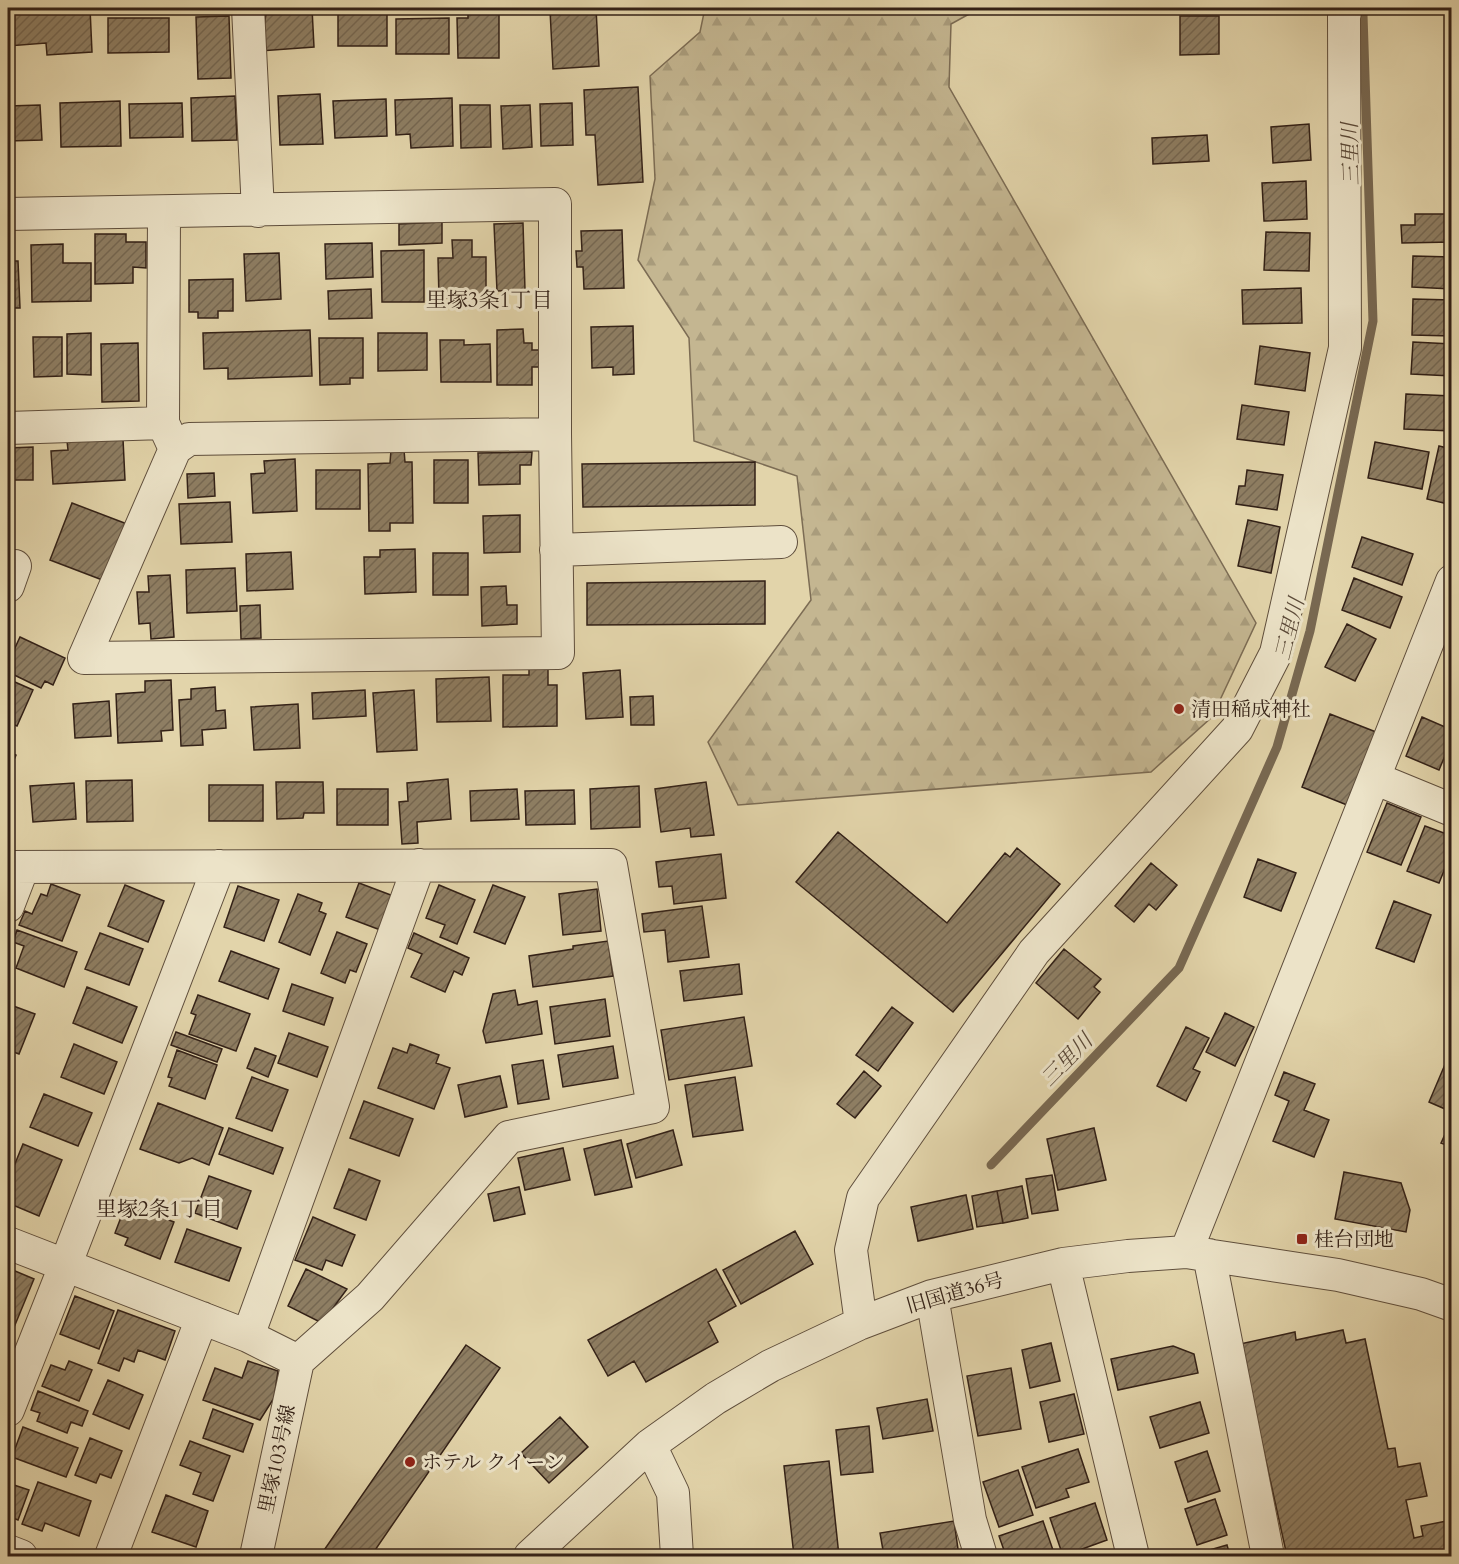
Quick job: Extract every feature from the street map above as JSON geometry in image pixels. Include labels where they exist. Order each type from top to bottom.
[{"type":"street","points":[[248,8],[258,211]]},
{"type":"street","points":[[861,1323],[851,1250],[863,1198],[1034,952],[1237,729],[1276,653],[1345,348],[1344,17],[1346,8]]},
{"type":"street","points":[[8,214],[164,213],[555,204],[558,653],[84,658],[169,436],[164,213]]},
{"type":"street","points":[[8,428],[189,439],[555,434]]},
{"type":"street","points":[[556,550],[781,542]]},
{"type":"street","points":[[8,566],[15,566],[8,586]]},
{"type":"street","points":[[1268,1557],[1198,1254],[1374,777],[1452,580]]},
{"type":"street","points":[[1374,777],[1452,810]]},
{"type":"street","points":[[248,1336],[419,865]]},
{"type":"street","points":[[8,906],[15,867],[611,865],[653,1107],[509,1137],[370,1296],[297,1361],[248,1336],[8,1243]]},
{"type":"street","points":[[8,1410],[219,866]]},
{"type":"street","name":"旧国道36号","points":[[530,1557],[650,1445],[716,1398],[761,1371],[861,1323],[932,1296],[1064,1264],[1128,1256],[1198,1254],[1338,1275],[1421,1294],[1452,1305]]},
{"type":"street","points":[[1064,1264],[1133,1557]]},
{"type":"street","points":[[932,1296],[970,1520],[981,1557]]},
{"type":"street","points":[[111,1557],[202,1318]]},
{"type":"street","name":"里塚103号線","points":[[256,1557],[297,1361]]},
{"type":"street","points":[[650,1445],[672,1493],[677,1557]]},
{"type":"street","points":[[8,1551],[21,1557]]},
{"type":"green space","points":[[705,8],[980,8],[951,24],[949,87],[1256,623],[1212,717],[1151,772],[738,805],[708,742],[811,600],[797,476],[694,441],[689,338],[638,260],[655,179],[650,76],[700,32]]},
{"type":"building","points":[[90,8],[92,52],[47,55],[46,43],[8,46],[8,11]]},
{"type":"building","points":[[267,8],[312,8],[314,47],[260,51]]},
{"type":"building","points":[[338,8],[387,8],[387,46],[338,46]]},
{"type":"building","points":[[596,8],[599,66],[553,69],[550,10]]},
{"type":"building","points":[[468,9],[499,9],[499,58],[458,58],[457,18],[468,18]]},
{"type":"building","points":[[229,16],[231,78],[198,79],[196,17]]},
{"type":"building","points":[[1180,16],[1219,16],[1219,54],[1180,55]]},
{"type":"building","points":[[108,18],[169,18],[169,52],[108,53]]},
{"type":"building","points":[[449,18],[449,54],[396,54],[396,19]]},
{"type":"building","points":[[638,87],[643,182],[598,185],[595,135],[586,135],[584,90]]},
{"type":"building","points":[[320,94],[323,144],[280,145],[278,96]]},
{"type":"building","points":[[235,96],[237,140],[192,141],[191,98]]},
{"type":"building","points":[[452,98],[453,146],[411,148],[410,134],[396,135],[395,100]]},
{"type":"building","points":[[386,99],[387,136],[335,138],[333,101]]},
{"type":"building","points":[[120,101],[121,146],[61,147],[60,103]]},
{"type":"building","points":[[182,103],[183,137],[130,138],[129,104]]},
{"type":"building","points":[[572,103],[573,145],[541,146],[540,104]]},
{"type":"building","points":[[40,105],[42,140],[8,141],[8,106]]},
{"type":"building","points":[[460,105],[490,105],[491,147],[461,148]]},
{"type":"building","points":[[530,105],[532,147],[503,149],[501,106]]},
{"type":"building","points":[[1309,124],[1311,160],[1273,163],[1271,127]]},
{"type":"building","points":[[1207,135],[1209,161],[1153,164],[1152,138]]},
{"type":"building","points":[[1306,181],[1307,219],[1264,221],[1262,183]]},
{"type":"building","points":[[1415,214],[1452,214],[1452,242],[1402,243],[1401,225],[1415,225]]},
{"type":"building","points":[[442,222],[442,243],[399,245],[399,224]]},
{"type":"building","points":[[523,223],[525,290],[497,291],[494,224]]},
{"type":"building","points":[[622,230],[624,288],[584,289],[583,267],[577,267],[576,251],[582,251],[581,231]]},
{"type":"building","points":[[1266,232],[1310,233],[1309,271],[1264,270]]},
{"type":"building","points":[[95,234],[126,234],[126,242],[146,242],[146,268],[133,267],[133,283],[95,284]]},
{"type":"building","points":[[452,240],[472,240],[472,257],[486,257],[486,297],[439,298],[438,258],[453,258]]},
{"type":"building","points":[[372,243],[373,277],[326,279],[325,244]]},
{"type":"building","points":[[63,244],[63,263],[91,263],[91,301],[32,302],[31,245]]},
{"type":"building","points":[[424,250],[424,302],[382,302],[381,251]]},
{"type":"building","points":[[279,253],[281,299],[246,301],[244,254]]},
{"type":"building","points":[[1413,256],[1452,257],[1452,289],[1412,287]]},
{"type":"building","points":[[8,261],[18,261],[20,308],[8,308]]},
{"type":"building","points":[[233,279],[233,311],[218,311],[218,318],[198,318],[198,312],[189,312],[189,280]]},
{"type":"building","points":[[1301,288],[1302,323],[1243,324],[1242,290]]},
{"type":"building","points":[[371,289],[372,318],[329,319],[328,291]]},
{"type":"building","points":[[1413,299],[1452,300],[1452,336],[1412,335]]},
{"type":"building","points":[[633,326],[634,374],[613,375],[613,367],[592,368],[591,327]]},
{"type":"building","points":[[523,329],[524,343],[532,343],[532,350],[545,350],[545,367],[532,367],[532,385],[497,385],[497,330]]},
{"type":"building","points":[[310,330],[312,376],[228,379],[228,368],[204,369],[203,333]]},
{"type":"building","points":[[91,333],[91,375],[67,374],[67,334]]},
{"type":"building","points":[[378,333],[427,333],[427,370],[378,371]]},
{"type":"building","points":[[8,336],[11,336],[11,372],[8,373]]},
{"type":"building","points":[[33,337],[62,337],[62,376],[34,377]]},
{"type":"building","points":[[319,338],[363,338],[363,378],[350,378],[350,384],[320,385]]},
{"type":"building","points":[[440,340],[464,340],[464,345],[490,344],[491,382],[441,382]]},
{"type":"building","points":[[1413,342],[1452,344],[1452,376],[1411,374]]},
{"type":"building","points":[[138,343],[139,401],[102,402],[101,344]]},
{"type":"building","points":[[1260,346],[1310,353],[1305,391],[1255,384]]},
{"type":"building","points":[[1406,394],[1452,396],[1452,431],[1404,429]]},
{"type":"building","points":[[1242,405],[1289,412],[1284,445],[1237,439]]},
{"type":"building","points":[[123,439],[125,480],[53,484],[51,451],[68,450],[67,441]]},
{"type":"building","points":[[1375,442],[1429,452],[1422,489],[1368,478]]},
{"type":"building","points":[[1439,446],[1452,449],[1452,505],[1427,499]]},
{"type":"building","points":[[33,447],[33,480],[8,480],[8,448]]},
{"type":"building","points":[[391,450],[404,450],[405,462],[412,462],[413,523],[390,523],[390,531],[369,531],[368,464],[390,463]]},
{"type":"building","points":[[532,452],[531,465],[520,465],[520,484],[479,485],[478,453]]},
{"type":"building","points":[[295,459],[297,511],[253,513],[251,474],[265,473],[264,461]]},
{"type":"building","points":[[434,460],[468,460],[468,503],[434,503]]},
{"type":"building","points":[[755,462],[755,505],[583,507],[582,464]]},
{"type":"building","points":[[316,470],[360,470],[360,509],[316,509]]},
{"type":"building","points":[[1247,470],[1283,475],[1277,510],[1236,504],[1239,486],[1245,486]]},
{"type":"building","points":[[214,473],[215,496],[188,498],[187,474]]},
{"type":"building","points":[[230,502],[232,542],[181,544],[179,504]]},
{"type":"building","points":[[72,503],[127,524],[105,581],[50,560]]},
{"type":"building","points":[[520,515],[520,552],[484,553],[483,516]]},
{"type":"building","points":[[1248,520],[1280,527],[1271,573],[1238,566]]},
{"type":"building","points":[[1362,537],[1413,554],[1402,585],[1352,567]]},
{"type":"building","points":[[415,549],[416,592],[365,594],[364,557],[380,557],[380,550]]},
{"type":"building","points":[[291,552],[293,589],[247,591],[246,554]]},
{"type":"building","points":[[433,553],[468,553],[468,595],[433,595]]},
{"type":"building","points":[[235,568],[237,611],[187,613],[186,570]]},
{"type":"building","points":[[170,575],[174,637],[151,639],[150,623],[139,624],[137,592],[149,592],[148,576]]},
{"type":"building","points":[[1354,578],[1402,597],[1390,628],[1342,610]]},
{"type":"building","points":[[765,581],[765,624],[587,625],[587,583]]},
{"type":"building","points":[[506,586],[507,605],[517,605],[517,624],[482,626],[481,587]]},
{"type":"building","points":[[260,605],[261,638],[241,639],[240,606]]},
{"type":"building","points":[[1347,624],[1376,639],[1355,681],[1325,667]]},
{"type":"building","points":[[20,637],[65,658],[53,685],[45,681],[41,688],[8,672],[8,663]]},
{"type":"building","points":[[548,665],[548,685],[557,685],[557,726],[503,727],[503,675],[529,675],[529,666]]},
{"type":"building","points":[[620,670],[623,717],[586,719],[583,673]]},
{"type":"building","points":[[489,677],[491,721],[437,722],[436,679]]},
{"type":"building","points":[[8,679],[33,690],[17,726],[8,722]]},
{"type":"building","points":[[171,680],[173,730],[161,731],[162,741],[118,743],[116,694],[145,692],[145,681]]},
{"type":"building","points":[[215,687],[216,711],[225,710],[226,728],[202,730],[203,745],[181,746],[179,700],[191,699],[191,689]]},
{"type":"building","points":[[365,690],[366,716],[313,719],[312,693]]},
{"type":"building","points":[[414,690],[417,750],[377,752],[373,693]]},
{"type":"building","points":[[653,696],[654,725],[631,725],[630,697]]},
{"type":"building","points":[[109,701],[111,736],[75,738],[73,704]]},
{"type":"building","points":[[298,704],[300,748],[254,750],[251,707]]},
{"type":"building","points":[[1330,714],[1376,732],[1347,805],[1302,787]]},
{"type":"building","points":[[1422,717],[1452,730],[1452,739],[1439,770],[1406,756]]},
{"type":"building","points":[[8,751],[16,755],[8,774]]},
{"type":"building","points":[[448,779],[451,819],[417,822],[418,843],[402,844],[399,802],[408,801],[407,783]]},
{"type":"building","points":[[132,780],[133,821],[87,822],[86,781]]},
{"type":"building","points":[[276,782],[323,782],[324,813],[304,813],[303,818],[277,819]]},
{"type":"building","points":[[706,782],[714,835],[691,837],[690,828],[661,832],[655,789]]},
{"type":"building","points":[[74,783],[76,819],[33,822],[30,786]]},
{"type":"building","points":[[209,785],[263,785],[263,821],[209,821]]},
{"type":"building","points":[[639,786],[640,827],[591,829],[590,789]]},
{"type":"building","points":[[337,789],[388,789],[388,825],[337,825]]},
{"type":"building","points":[[517,789],[519,819],[471,821],[470,791]]},
{"type":"building","points":[[574,790],[575,824],[526,825],[525,791]]},
{"type":"building","points":[[1387,803],[1421,817],[1401,865],[1367,852]]},
{"type":"building","points":[[1425,826],[1452,836],[1452,851],[1439,883],[1407,871]]},
{"type":"building","points":[[838,832],[947,923],[1005,853],[1010,857],[1017,848],[1060,884],[953,1012],[796,882]]},
{"type":"building","points":[[721,854],[726,898],[674,904],[672,886],[659,887],[656,862]]},
{"type":"building","points":[[1258,859],[1296,873],[1281,911],[1244,897]]},
{"type":"building","points":[[1151,863],[1177,885],[1156,910],[1149,904],[1134,922],[1115,906]]},
{"type":"building","points":[[359,883],[396,897],[383,931],[346,917]]},
{"type":"building","points":[[51,884],[80,895],[62,941],[19,925],[25,911],[32,914],[41,894],[47,896]]},
{"type":"building","points":[[125,885],[164,901],[148,942],[108,926]]},
{"type":"building","points":[[439,885],[475,900],[457,944],[440,937],[445,925],[426,918]]},
{"type":"building","points":[[493,885],[525,897],[505,944],[474,932]]},
{"type":"building","points":[[238,886],[279,900],[264,941],[224,927]]},
{"type":"building","points":[[597,889],[601,931],[563,935],[559,894]]},
{"type":"building","points":[[298,894],[322,903],[319,911],[326,914],[310,955],[279,942]]},
{"type":"building","points":[[1394,901],[1431,915],[1414,962],[1376,948]]},
{"type":"building","points":[[702,906],[709,957],[668,962],[665,930],[644,932],[642,914]]},
{"type":"building","points":[[17,930],[77,952],[64,987],[16,968],[24,946],[13,942]]},
{"type":"building","points":[[337,932],[367,944],[356,972],[350,970],[345,983],[321,973]]},
{"type":"building","points":[[100,933],[143,949],[129,985],[85,969]]},
{"type":"building","points":[[414,933],[469,958],[462,975],[454,971],[445,992],[411,977],[422,954],[408,948]]},
{"type":"building","points":[[608,941],[613,976],[533,987],[529,956]]},
{"type":"building","points":[[1064,949],[1101,979],[1094,987],[1100,992],[1078,1019],[1036,983]]},
{"type":"building","points":[[231,951],[279,969],[268,999],[219,981]]},
{"type":"building","points":[[739,964],[742,994],[684,1001],[680,971]]},
{"type":"building","points":[[292,984],[333,998],[324,1025],[283,1011]]},
{"type":"building","points":[[87,987],[137,1007],[122,1043],[73,1023]]},
{"type":"building","points":[[515,990],[518,1005],[537,1001],[542,1034],[486,1043],[483,1031],[493,994]]},
{"type":"building","points":[[198,995],[250,1014],[236,1051],[189,1034],[196,1015],[191,1013]]},
{"type":"building","points":[[605,999],[610,1036],[555,1044],[550,1007]]},
{"type":"building","points":[[8,1004],[35,1014],[19,1054],[8,1050]]},
{"type":"building","points":[[892,1007],[913,1023],[878,1071],[856,1055]]},
{"type":"building","points":[[1225,1013],[1254,1027],[1235,1066],[1206,1052]]},
{"type":"building","points":[[744,1017],[752,1066],[669,1080],[661,1030]]},
{"type":"building","points":[[1186,1027],[1209,1038],[1193,1069],[1200,1072],[1186,1101],[1157,1086]]},
{"type":"building","points":[[176,1032],[222,1049],[217,1062],[171,1045]]},
{"type":"building","points":[[289,1033],[328,1047],[317,1077],[278,1063]]},
{"type":"building","points":[[74,1044],[117,1062],[104,1094],[61,1077]]},
{"type":"building","points":[[410,1044],[439,1055],[436,1063],[450,1068],[434,1109],[378,1088],[393,1048],[407,1053]]},
{"type":"building","points":[[613,1046],[618,1078],[563,1087],[558,1055]]},
{"type":"building","points":[[255,1048],[276,1056],[268,1077],[247,1068]]},
{"type":"building","points":[[1452,1048],[1452,1112],[1429,1102]]},
{"type":"building","points":[[177,1050],[217,1065],[205,1099],[169,1086],[172,1078],[168,1077]]},
{"type":"building","points":[[543,1060],[549,1099],[518,1104],[512,1065]]},
{"type":"building","points":[[864,1071],[881,1086],[855,1118],[837,1104]]},
{"type":"building","points":[[1284,1072],[1315,1084],[1304,1110],[1329,1120],[1314,1157],[1273,1141],[1289,1101],[1275,1095]]},
{"type":"building","points":[[500,1076],[507,1107],[465,1117],[458,1085]]},
{"type":"building","points":[[252,1077],[288,1090],[272,1131],[236,1118]]},
{"type":"building","points":[[735,1077],[743,1130],[693,1137],[685,1085]]},
{"type":"building","points":[[44,1094],[92,1113],[78,1146],[30,1127]]},
{"type":"building","points":[[364,1101],[413,1119],[399,1156],[350,1138]]},
{"type":"building","points":[[158,1103],[223,1128],[209,1165],[192,1158],[179,1163],[140,1149]]},
{"type":"building","points":[[1452,1119],[1452,1147],[1441,1143]]},
{"type":"building","points":[[229,1128],[283,1148],[273,1174],[219,1154]]},
{"type":"building","points":[[1094,1128],[1106,1180],[1058,1190],[1047,1139]]},
{"type":"building","points":[[673,1130],[682,1165],[636,1178],[627,1144]]},
{"type":"building","points":[[621,1140],[632,1187],[595,1195],[584,1149]]},
{"type":"building","points":[[23,1144],[62,1160],[39,1216],[8,1203],[8,1181]]},
{"type":"building","points":[[563,1148],[570,1180],[525,1190],[518,1158]]},
{"type":"building","points":[[349,1169],[380,1181],[366,1220],[334,1208]]},
{"type":"building","points":[[1344,1172],[1401,1183],[1410,1210],[1406,1232],[1335,1219]]},
{"type":"building","points":[[1052,1175],[1058,1210],[1032,1214],[1026,1179]]},
{"type":"building","points":[[209,1176],[251,1191],[237,1229],[195,1213]]},
{"type":"building","points":[[1022,1186],[1028,1218],[1003,1223],[997,1191]]},
{"type":"building","points":[[519,1187],[525,1214],[494,1221],[488,1194]]},
{"type":"building","points":[[997,1191],[1003,1223],[977,1227],[972,1196]]},
{"type":"building","points":[[966,1195],[973,1229],[918,1241],[911,1207]]},
{"type":"building","points":[[126,1204],[174,1222],[160,1259],[125,1245],[128,1238],[115,1233]]},
{"type":"building","points":[[313,1217],[355,1235],[342,1266],[326,1260],[322,1270],[295,1260]]},
{"type":"building","points":[[187,1229],[241,1248],[229,1281],[175,1262]]},
{"type":"building","points":[[795,1231],[813,1264],[741,1304],[723,1270]]},
{"type":"building","points":[[8,1268],[34,1279],[10,1337],[8,1336]]},
{"type":"building","points":[[306,1269],[347,1289],[322,1323],[288,1306]]},
{"type":"building","points":[[716,1269],[736,1306],[708,1322],[718,1342],[646,1382],[634,1361],[608,1376],[588,1340]]},
{"type":"building","points":[[75,1296],[114,1311],[99,1349],[60,1334]]},
{"type":"building","points":[[118,1310],[175,1331],[165,1360],[138,1350],[134,1362],[124,1358],[119,1371],[98,1363]]},
{"type":"building","points":[[1343,1330],[1346,1343],[1365,1339],[1388,1449],[1395,1448],[1398,1467],[1420,1463],[1427,1496],[1406,1500],[1414,1538],[1423,1536],[1421,1526],[1452,1520],[1452,1556],[1287,1556],[1240,1344],[1295,1332],[1296,1340]]},
{"type":"building","points":[[1051,1343],[1060,1381],[1030,1388],[1022,1350]]},
{"type":"building","name":"ホテル クイーン","points":[[466,1345],[500,1368],[371,1556],[320,1556]]},
{"type":"building","points":[[1173,1346],[1194,1354],[1198,1373],[1118,1390],[1111,1359]]},
{"type":"building","points":[[69,1361],[92,1370],[79,1401],[42,1386],[51,1365],[65,1370]]},
{"type":"building","points":[[248,1361],[278,1371],[274,1398],[260,1420],[203,1400],[215,1368],[242,1378]]},
{"type":"building","points":[[1011,1368],[1021,1429],[978,1436],[967,1376]]},
{"type":"building","points":[[108,1380],[143,1395],[129,1429],[93,1414]]},
{"type":"building","points":[[38,1391],[88,1411],[82,1426],[71,1422],[67,1433],[37,1421],[40,1413],[31,1410]]},
{"type":"building","points":[[1074,1394],[1084,1434],[1049,1442],[1040,1402]]},
{"type":"building","points":[[927,1399],[933,1431],[883,1439],[877,1408]]},
{"type":"building","points":[[1200,1402],[1209,1433],[1160,1448],[1150,1417]]},
{"type":"building","points":[[213,1409],[253,1424],[243,1452],[203,1438]]},
{"type":"building","points":[[560,1417],[588,1447],[549,1483],[521,1453]]},
{"type":"building","points":[[869,1426],[873,1472],[841,1475],[836,1430]]},
{"type":"building","points":[[23,1427],[78,1448],[66,1477],[12,1457]]},
{"type":"building","points":[[90,1438],[122,1451],[111,1478],[100,1474],[96,1483],[75,1475]]},
{"type":"building","points":[[190,1441],[230,1456],[213,1501],[193,1494],[201,1473],[180,1465]]},
{"type":"building","points":[[1078,1449],[1089,1482],[1066,1489],[1069,1497],[1036,1508],[1022,1467]]},
{"type":"building","points":[[1207,1451],[1220,1491],[1188,1502],[1175,1462]]},
{"type":"building","points":[[829,1461],[839,1556],[794,1556],[784,1466]]},
{"type":"building","points":[[1018,1470],[1033,1515],[999,1527],[983,1482]]},
{"type":"building","points":[[38,1482],[91,1501],[79,1536],[45,1523],[42,1531],[22,1524]]},
{"type":"building","points":[[8,1483],[29,1490],[18,1520],[8,1516]]},
{"type":"building","points":[[166,1495],[208,1511],[196,1547],[152,1532]]},
{"type":"building","points":[[1215,1499],[1227,1535],[1197,1545],[1185,1509]]},
{"type":"building","points":[[1095,1503],[1107,1540],[1063,1556],[1050,1518]]},
{"type":"building","points":[[954,1521],[959,1556],[884,1556],[880,1533]]},
{"type":"building","points":[[1043,1521],[1055,1556],[1006,1556],[999,1536]]},
{"type":"building","points":[[1227,1545],[1230,1556],[1197,1556],[1196,1554]]},
{"type":"waterway","name":"三里川","points":[[991,1165],[1179,968],[1277,747],[1310,631],[1373,321],[1363,15],[1365,8]]},
{"type":"place","name":"清田稲成神社","points":[[1179,709]]},
{"type":"place","name":"桂台団地","points":[[1302,1239]]},
{"type":"place","name":"ホテル クイーン","points":[[410,1462]]},
{"type":"district","name":"里塚3条1丁目","points":[[489,300]]},
{"type":"district","name":"里塚2条1丁目","points":[[159,1209]]}]
